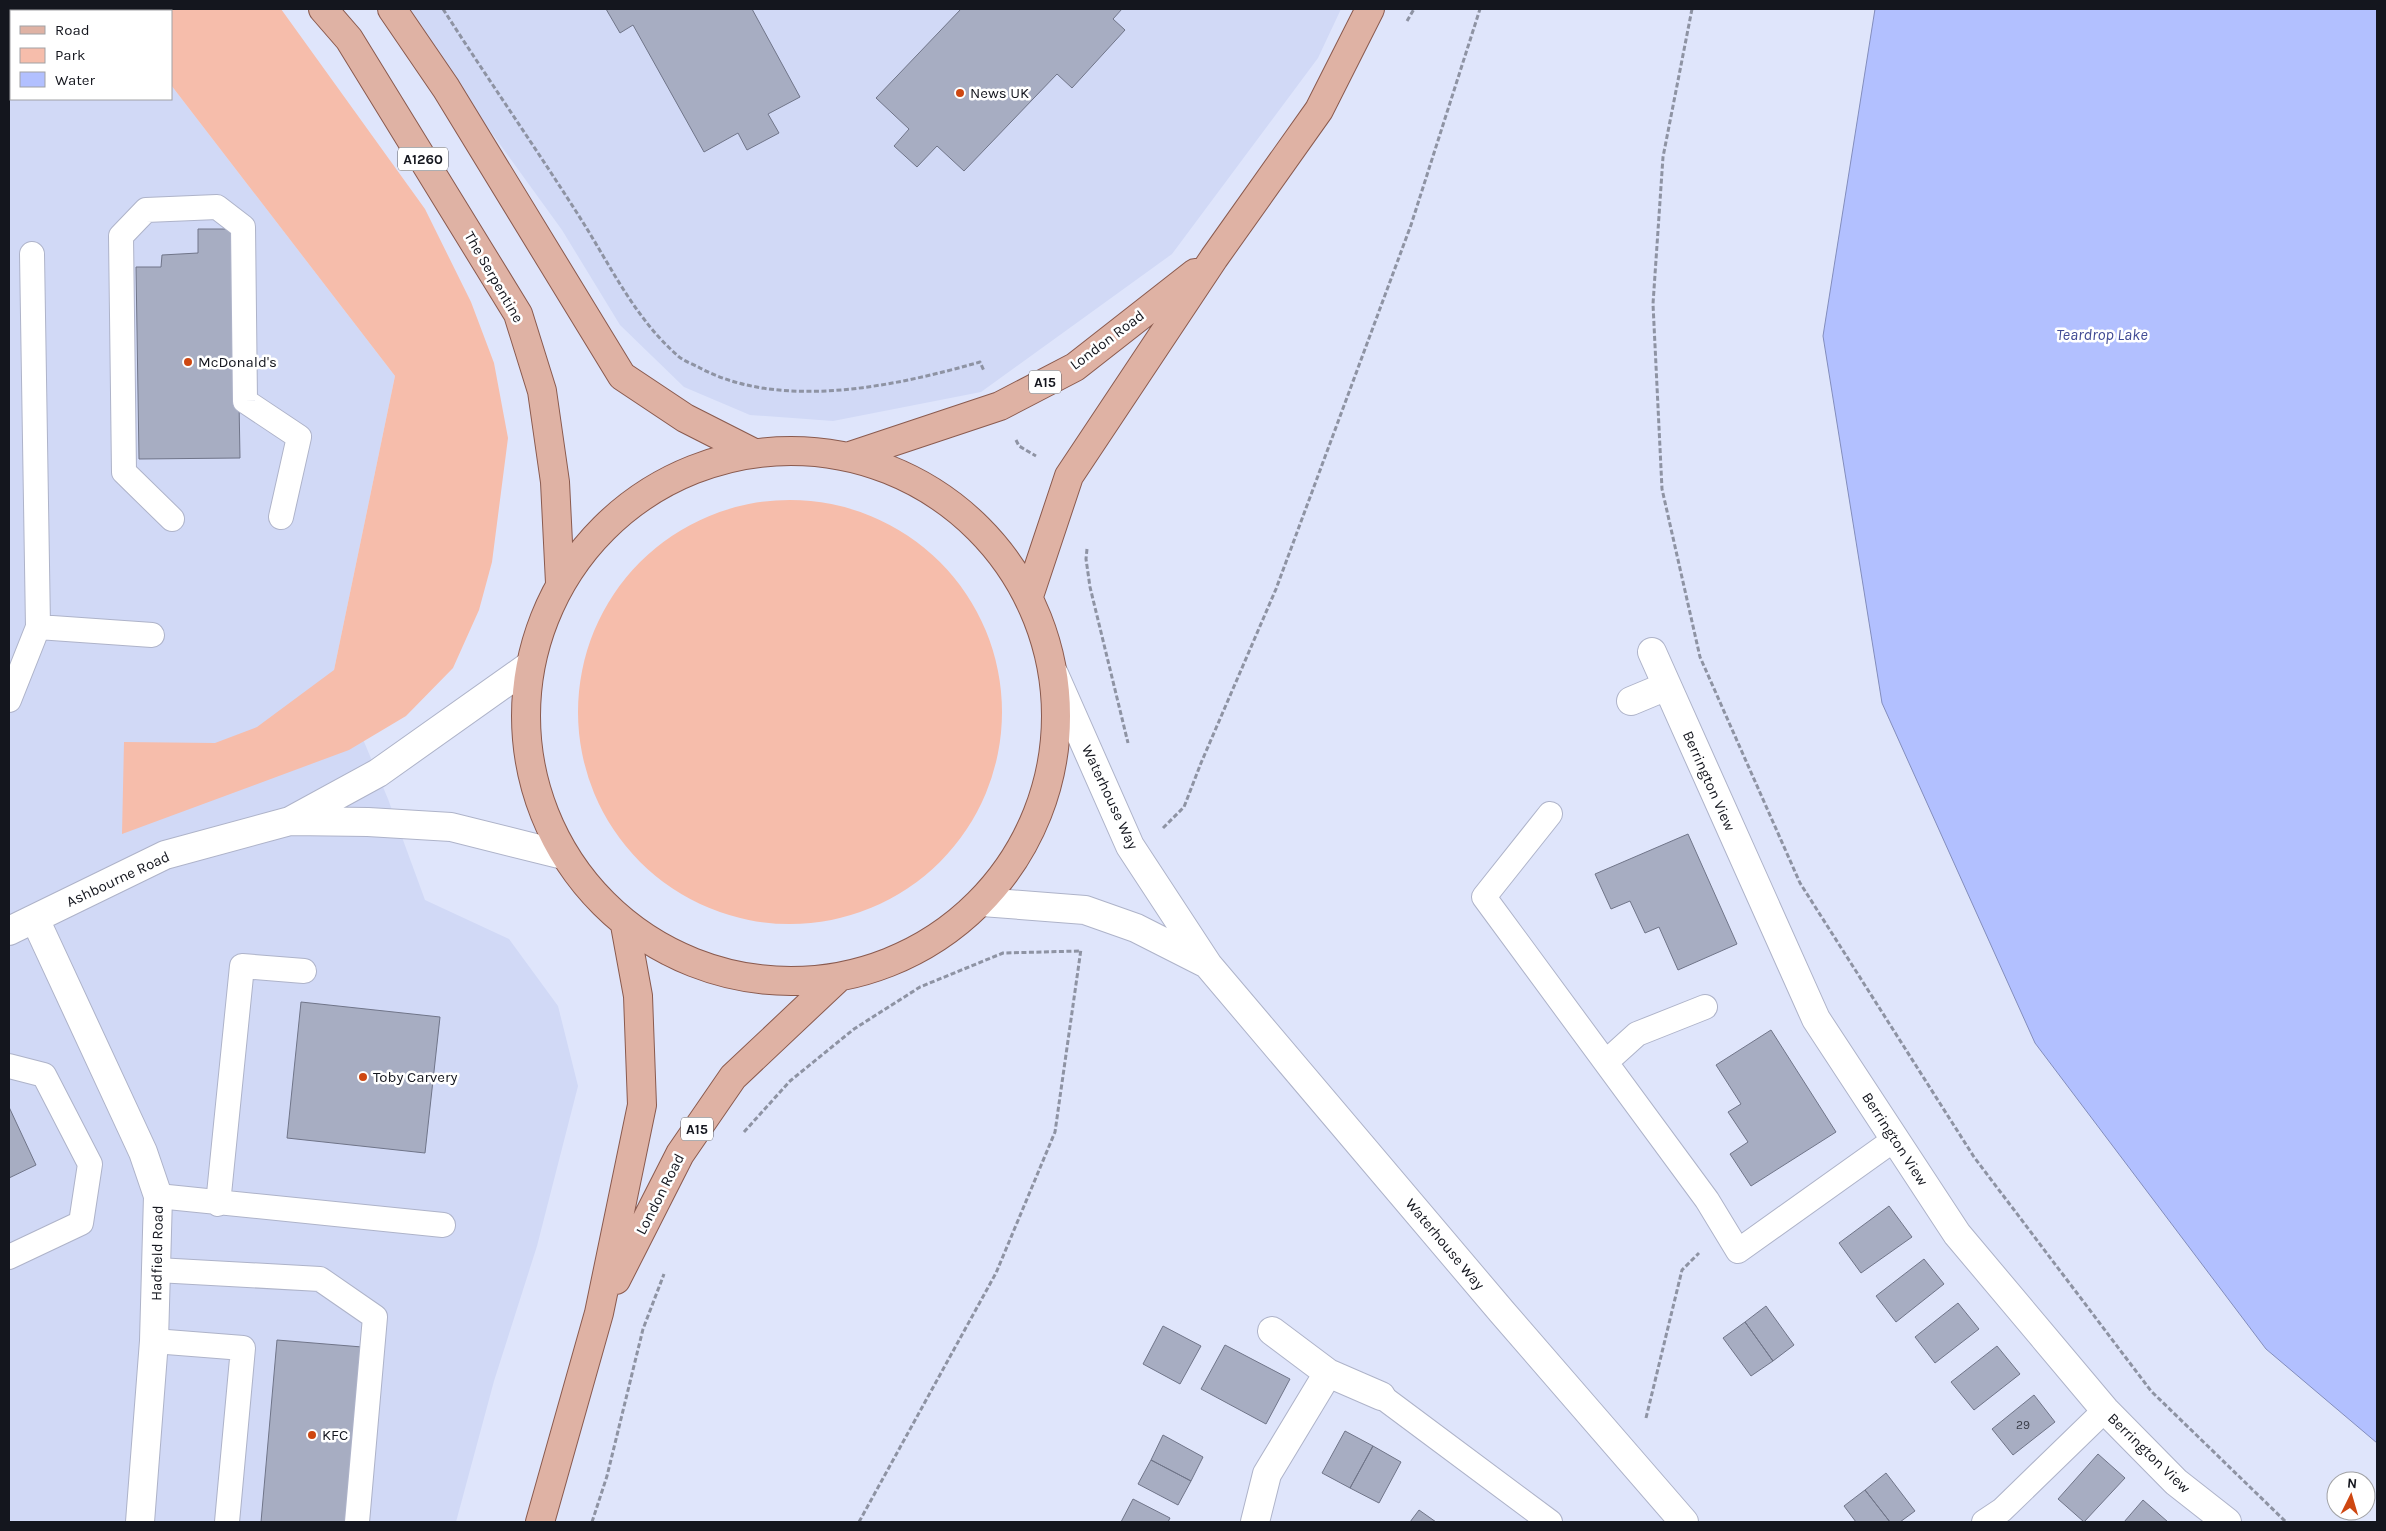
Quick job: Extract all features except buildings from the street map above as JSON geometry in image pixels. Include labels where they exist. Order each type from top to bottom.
[{"type":"main road","name":"The Serpentine","points":[[323,9],[349,39],[518,314],[542,391],[555,482],[560,583]]},
{"type":"main road","points":[[392,9],[446,88],[622,376],[685,418],[752,452]]},
{"type":"main road","name":"London Road","points":[[1029,596],[1070,476],[1214,258],[1319,110],[1370,9]]},
{"type":"main road","name":"London Road","points":[[850,456],[1000,406],[1075,367],[1214,258]]},
{"type":"main road","points":[[802,450],[850,456],[923,484],[984,532],[1029,596],[1054,674],[1055,757],[1030,834],[982,902],[916,951],[838,978],[763,981],[690,963],[625,925],[591,893],[563,855],[536,796],[524,731],[529,666],[560,583],[610,521],[676,476],[752,452],[802,450]]},
{"type":"main road","name":"London Road","points":[[540,1522],[599,1313],[642,1105],[638,996],[625,925]]},
{"type":"main road","name":"London Road","points":[[599,1313],[680,1154],[732,1077],[838,978]]},
{"type":"street","name":"Berrington View","points":[[1652,652],[1816,1019],[1956,1234],[2105,1410],[2176,1482],[2227,1522]]},
{"type":"street","name":"Ashbourne Road","points":[[9,931],[165,855],[290,821],[378,773],[529,666]]},
{"type":"street","name":"Waterhouse Way","points":[[1054,674],[1130,846],[1208,965],[1684,1522]]},
{"type":"street","points":[[1631,701],[1667,686]]},
{"type":"street","name":"Ashbourne Road","points":[[290,821],[368,822],[451,827],[563,855]]},
{"type":"street","name":"Waterhouse Way","points":[[982,902],[1085,910],[1136,928],[1208,965]]},
{"type":"street","name":"Hadfield Road","points":[[34,919],[143,1152],[158,1196],[154,1341],[140,1522]]},
{"type":"street","points":[[1272,1331],[1328,1373],[1381,1396]]},
{"type":"street","points":[[1255,1522],[1267,1474],[1328,1373]]},
{"type":"lane","points":[[172,519],[124,472],[121,236],[146,210],[217,207],[242,227],[245,401],[299,437],[281,517]]},
{"type":"lane","points":[[9,700],[38,627],[32,254]]},
{"type":"lane","points":[[38,627],[152,635]]},
{"type":"lane","points":[[1550,814],[1484,897],[1707,1200],[1738,1251],[1895,1139]]},
{"type":"lane","points":[[218,1204],[242,966],[304,971]]},
{"type":"lane","points":[[1606,1062],[1637,1034],[1705,1007]]},
{"type":"lane","points":[[9,1066],[44,1075],[90,1164],[81,1222],[9,1257]]},
{"type":"lane","points":[[158,1196],[218,1204],[443,1225]]},
{"type":"lane","points":[[157,1270],[320,1279],[375,1317],[357,1522]]},
{"type":"lane","points":[[154,1341],[243,1348],[227,1522]]},
{"type":"lane","points":[[1381,1396],[1550,1522]]},
{"type":"lane","points":[[1984,1522],[2002,1510],[2105,1410]]},
{"type":"path","points":[[443,9],[584,223],[642,319],[678,357],[719,378],[769,389],[820,391],[887,385],[980,362],[1019,446],[1070,476]]},
{"type":"path","points":[[1405,25],[1414,9]]},
{"type":"path","points":[[1158,821],[1162,829],[1184,807],[1276,589],[1411,225],[1480,9]]},
{"type":"path","points":[[1692,9],[1663,157],[1653,304],[1662,489],[1700,657],[1800,883],[1974,1157],[2151,1391],[2286,1522]]},
{"type":"path","points":[[1088,540],[1086,559],[1090,587],[1130,747]]},
{"type":"path","points":[[743,1133],[790,1081],[854,1029],[920,987],[1003,954],[1080,951],[1055,1132],[996,1273],[859,1522]]},
{"type":"path","points":[[1634,1465],[1682,1270],[1724,1228]]},
{"type":"path","points":[[592,1522],[607,1476],[643,1329],[666,1268]]},
{"type":"shaded area","points":[[9,9],[113,9],[10,10],[10,100],[172,100],[172,86],[395,376],[334,670],[388,799],[425,900],[509,939],[558,1006],[578,1086],[537,1246],[494,1381],[456,1522],[9,1522]]},
{"type":"shaded area","points":[[402,9],[1341,9],[1318,58],[1172,254],[981,392],[833,421],[750,415],[684,387],[620,325],[562,230]]},
{"type":"green space","points":[[281,9],[425,209],[471,302],[494,363],[508,438],[492,562],[479,610],[453,668],[406,716],[349,750],[122,834],[124,742],[215,743],[257,727],[334,670],[395,376],[172,86],[172,10],[114,10]]},
{"type":"green space","points":[[790,500],[831,504],[871,516],[908,536],[940,562],[966,594],[986,631],[998,671],[1002,712],[998,753],[986,793],[966,830],[940,862],[908,888],[871,908],[831,920],[790,924],[749,920],[709,908],[672,888],[640,862],[614,830],[594,793],[582,753],[578,712],[582,671],[594,631],[614,594],[640,562],[672,536],[709,516],[749,504]]},
{"type":"water","name":"Teardrop Lake","points":[[1875,9],[2377,9],[2377,1443],[2266,1349],[2035,1043],[1882,703],[1823,336]]},
{"type":"place","name":"News UK","points":[[960,93]]},
{"type":"place","name":"McDonald's","points":[[188,362]]},
{"type":"place","name":"Toby Carvery","points":[[363,1077]]},
{"type":"place","name":"KFC","points":[[312,1435]]}]
